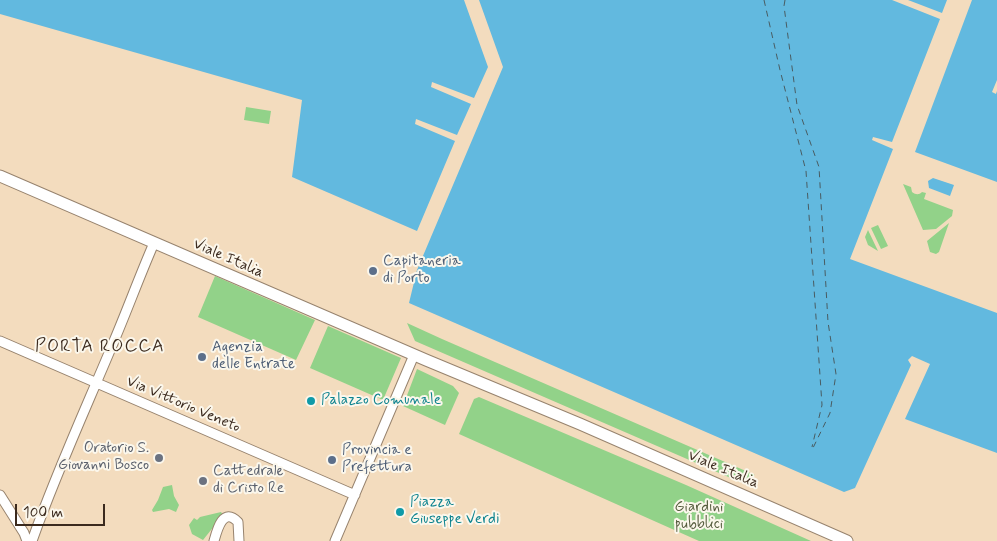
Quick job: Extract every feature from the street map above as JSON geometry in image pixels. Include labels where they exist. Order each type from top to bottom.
[{"type":"main road","name":"Viale Italia","points":[[0,176],[847,541]]},
{"type":"main road","name":"Viale Italia","points":[[800,521],[804,528],[834,541]]},
{"type":"street","points":[[32,541],[66,451],[154,243]]},
{"type":"street","name":"Via Vittorio Veneto","points":[[0,341],[96,383],[357,491]]},
{"type":"street","points":[[335,541],[414,355]]},
{"type":"street","points":[[0,495],[27,541]]},
{"type":"street","points":[[16,520],[28,525],[33,524],[40,517]]},
{"type":"street","points":[[214,541],[222,520],[230,517],[238,522],[239,541]]},
{"type":"green space","points":[[246,107],[271,111],[269,124],[244,120]]},
{"type":"green space","points":[[903,184],[911,187],[912,192],[915,194],[926,193],[924,199],[953,210],[952,216],[936,229],[923,230]]},
{"type":"green space","points":[[949,223],[939,252],[936,254],[930,252],[927,241]]},
{"type":"green space","points":[[878,225],[888,246],[881,249],[871,228]]},
{"type":"green space","points":[[868,230],[878,251],[868,245],[865,237]]},
{"type":"green space","points":[[215,276],[315,320],[296,360],[198,317]]},
{"type":"green space","points":[[407,323],[755,475],[740,482],[415,341]]},
{"type":"green space","points":[[328,326],[401,358],[383,400],[310,368]]},
{"type":"green space","points":[[417,369],[453,386],[459,393],[445,425],[403,406]]},
{"type":"green space","name":"Giardini pubblici","points":[[479,397],[686,485],[811,541],[699,541],[459,434],[474,399]]},
{"type":"green space","points":[[172,485],[174,496],[179,505],[176,512],[169,509],[153,512],[152,510],[163,487]]},
{"type":"green space","points":[[221,512],[223,515],[203,540],[192,534],[189,525],[194,518],[197,520],[200,517]]},
{"type":"water","points":[[0,0],[464,0],[488,67],[474,98],[432,82],[431,87],[471,104],[457,135],[416,119],[415,124],[455,141],[417,231],[292,177],[302,100],[0,14]]},
{"type":"water","points":[[479,0],[892,0],[940,19],[892,142],[873,137],[872,140],[893,149],[850,259],[997,313],[997,453],[905,419],[930,364],[912,356],[908,360],[911,365],[855,488],[844,492],[409,303],[417,270],[503,67]]},
{"type":"water","points":[[908,0],[947,0],[942,13]]},
{"type":"water","points":[[972,0],[997,0],[997,80],[992,92],[996,94],[997,91],[997,182],[915,152]]},
{"type":"water","points":[[933,178],[954,185],[950,196],[929,188],[928,181]]},
{"type":"ferry route","points":[[764,0],[806,171],[822,405],[812,447]]},
{"type":"ferry route","points":[[785,0],[784,6],[797,105],[819,167],[828,322],[836,374],[830,413],[812,450]]},
{"type":"place","name":"Capitaneria di Porto","points":[[373,271]]},
{"type":"place","name":"Agenzia delle Entrate","points":[[202,357]]},
{"type":"place","name":"Palazzo Comunale","points":[[311,401]]},
{"type":"place","name":"Oratorio S. Giovanni Bosco","points":[[159,458]]},
{"type":"place","name":"Provincia e Prefettura","points":[[332,460]]},
{"type":"place","name":"Cattedrale di Cristo Re","points":[[203,481]]},
{"type":"place","name":"Piazza Giuseppe Verdi","points":[[400,512]]},
{"type":"district","name":"PORTA ROCCA","points":[[100,347]]}]
